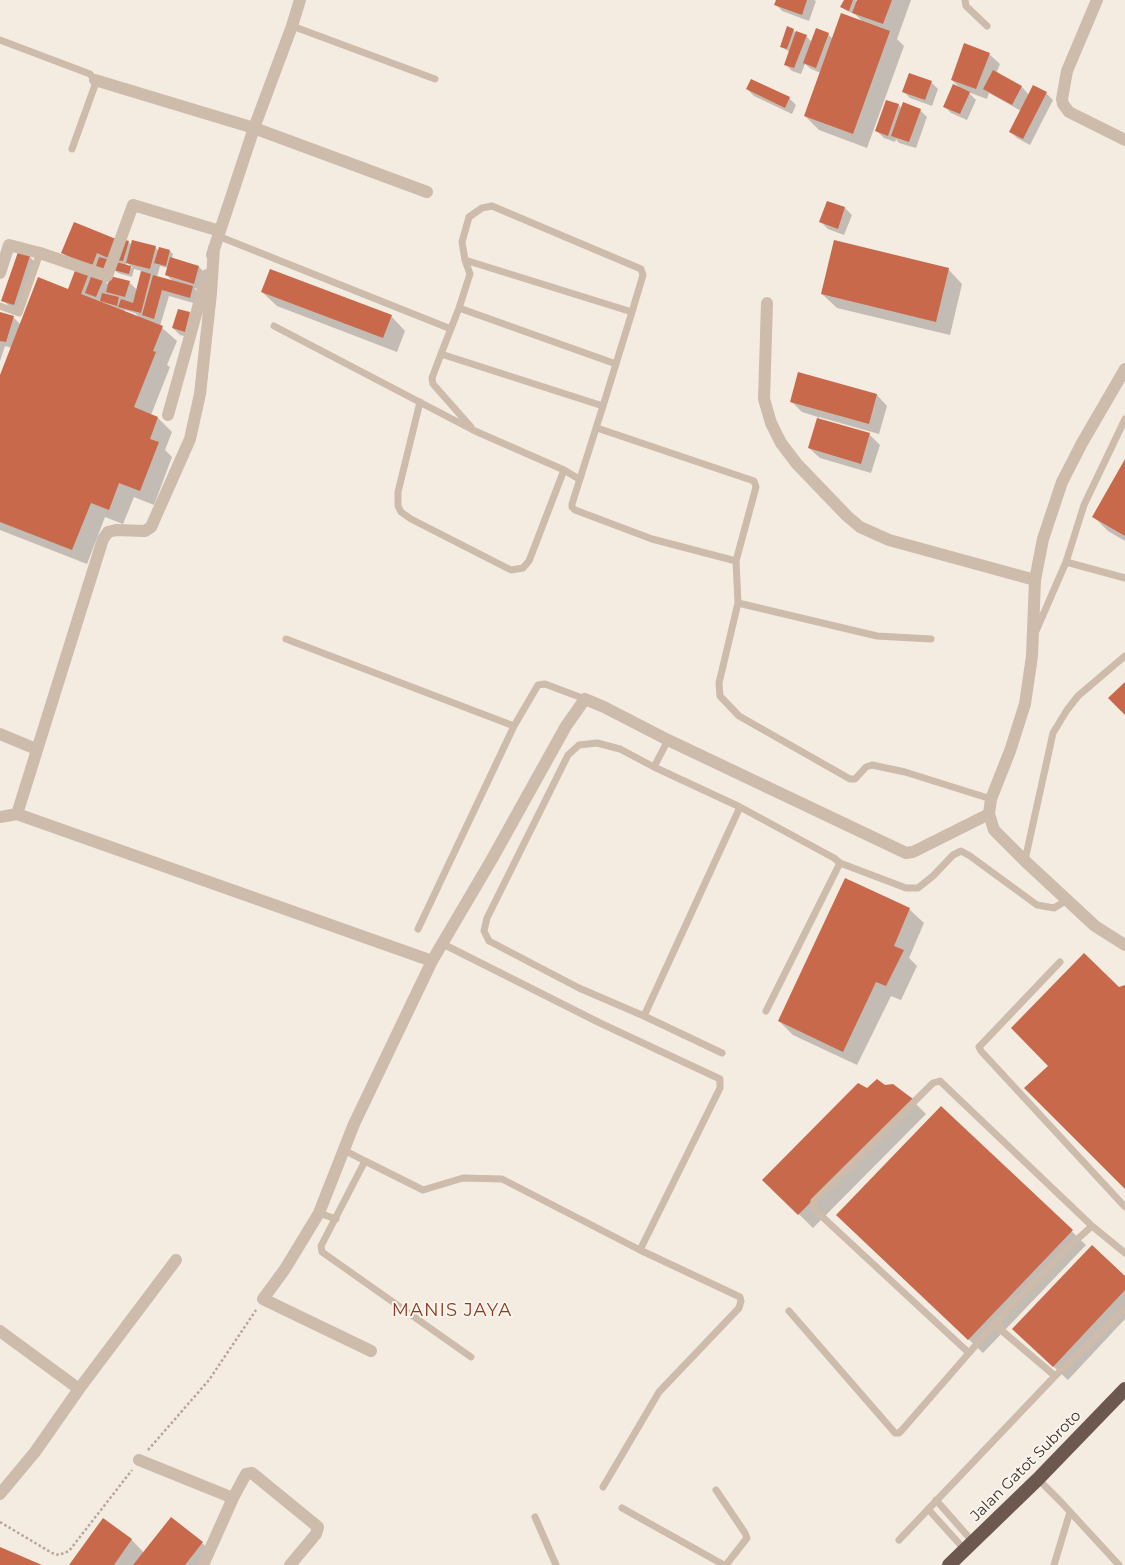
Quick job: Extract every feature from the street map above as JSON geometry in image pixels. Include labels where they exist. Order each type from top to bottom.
[{"type":"highway","name":"Jalan Gatot Subroto","points":[[949,1565],[1038,1479],[1125,1390]]},
{"type":"street","points":[[168,415],[218,238],[254,128],[300,0]]},
{"type":"street","points":[[1097,0],[1067,71],[1062,98],[1063,104],[1069,112],[1125,140]]},
{"type":"street","points":[[95,80],[254,128],[427,192]]},
{"type":"street","points":[[0,273],[9,245],[40,253],[107,276],[132,205],[218,238]]},
{"type":"street","points":[[17,814],[102,539],[108,532],[116,530],[145,531],[152,527],[190,439],[200,394],[218,238]]},
{"type":"street","points":[[768,303],[764,399],[771,423],[781,443],[797,464],[847,516],[860,527],[889,540],[1035,580]]},
{"type":"street","points":[[1125,368],[1082,442],[1062,482],[1041,546],[1035,580],[1034,638],[1025,704],[1010,751],[991,800],[989,814],[994,830],[1025,861],[1096,926],[1125,944]]},
{"type":"street","points":[[371,1351],[263,1299],[319,1213],[354,1124],[441,943],[492,859],[566,726],[585,699],[906,853],[913,852],[989,814]]},
{"type":"street","points":[[0,734],[36,749]]},
{"type":"street","points":[[0,817],[17,814],[432,961]]},
{"type":"street","points":[[0,1494],[35,1452],[79,1389],[176,1260]]},
{"type":"street","points":[[0,1332],[79,1389]]},
{"type":"street","points":[[139,1460],[233,1498]]},
{"type":"street","points":[[203,1565],[233,1498],[246,1474],[252,1474],[318,1527],[316,1534],[290,1565]]},
{"type":"lane","points":[[965,0],[966,6],[987,26]]},
{"type":"lane","points":[[292,26],[435,78]]},
{"type":"lane","points":[[0,40],[90,74],[95,80],[95,85],[72,149]]},
{"type":"lane","points":[[475,431],[433,384],[432,378],[470,274],[462,242],[469,217],[482,208],[492,206],[641,269],[643,275],[572,508],[652,539],[736,561]]},
{"type":"lane","points":[[218,238],[451,329]]},
{"type":"lane","points":[[0,306],[19,313],[40,253]]},
{"type":"lane","points":[[465,260],[632,312]]},
{"type":"lane","points":[[459,308],[616,364]]},
{"type":"lane","points":[[274,326],[475,431],[564,470],[580,480]]},
{"type":"lane","points":[[441,354],[604,406]]},
{"type":"lane","points":[[420,402],[398,492],[398,506],[411,519],[511,570],[523,568],[529,561],[564,470]]},
{"type":"lane","points":[[1034,638],[1066,562],[1084,505],[1125,419]]},
{"type":"lane","points":[[597,428],[754,481],[756,487],[736,561],[738,603],[719,683],[720,696],[738,716],[850,779],[856,779],[866,767],[872,765],[905,772],[991,800]]},
{"type":"lane","points":[[1066,562],[1125,578]]},
{"type":"lane","points":[[738,603],[877,636],[931,639]]},
{"type":"lane","points":[[286,639],[514,726]]},
{"type":"lane","points":[[1025,861],[1053,734],[1078,696],[1125,656]]},
{"type":"lane","points":[[418,929],[514,726],[538,685],[542,684],[585,699]]},
{"type":"lane","points":[[654,767],[668,740]]},
{"type":"lane","points":[[722,1053],[579,988],[489,941],[484,931],[487,918],[568,754],[579,745],[598,743],[620,749],[740,807],[840,863],[906,888],[918,888],[933,876],[953,855],[961,851],[1037,904],[1054,908],[1067,900]]},
{"type":"lane","points":[[644,1016],[740,807]]},
{"type":"lane","points":[[766,1011],[840,863]]},
{"type":"lane","points":[[441,943],[600,1023],[720,1079],[720,1088],[640,1250]]},
{"type":"lane","points":[[1060,962],[979,1047],[1125,1206]]},
{"type":"lane","points":[[969,1353],[816,1211],[813,1205],[814,1201],[933,1083],[940,1081],[1092,1226],[1125,1253]]},
{"type":"lane","points":[[344,1150],[423,1190],[463,1178],[502,1179],[640,1250],[740,1297],[740,1305],[660,1392],[603,1487]]},
{"type":"lane","points":[[365,1161],[321,1246],[324,1255],[471,1357]]},
{"type":"lane","points":[[319,1213],[336,1219]]},
{"type":"lane","points":[[789,1311],[895,1433],[899,1433],[994,1324],[1092,1226]]},
{"type":"lane","points":[[899,1540],[1055,1376],[1125,1309]]},
{"type":"lane","points":[[994,1324],[1055,1376]]},
{"type":"lane","points":[[1038,1479],[1119,1565]]},
{"type":"lane","points":[[622,1508],[725,1565],[747,1538],[716,1490]]},
{"type":"lane","points":[[936,1500],[969,1546]]},
{"type":"lane","points":[[928,1509],[969,1546]]},
{"type":"lane","points":[[1054,1565],[1070,1512]]},
{"type":"lane","points":[[534,1518],[556,1565]]},
{"type":"building","points":[[776,0],[807,0],[802,15],[774,5]]},
{"type":"building","points":[[844,0],[853,0],[849,11],[840,7]]},
{"type":"building","points":[[857,0],[892,0],[883,24],[852,13]]},
{"type":"building","points":[[841,13],[890,31],[853,134],[804,116]]},
{"type":"building","points":[[787,26],[794,29],[787,49],[780,47]]},
{"type":"building","points":[[816,28],[829,33],[816,68],[803,63]]},
{"type":"building","points":[[796,31],[807,35],[794,68],[784,65]]},
{"type":"building","points":[[964,43],[990,53],[976,89],[951,80]]},
{"type":"building","points":[[993,70],[1022,86],[1012,105],[983,89]]},
{"type":"building","points":[[909,73],[932,81],[925,100],[902,92]]},
{"type":"building","points":[[751,79],[790,97],[785,108],[746,89]]},
{"type":"building","points":[[953,84],[970,92],[960,114],[943,107]]},
{"type":"building","points":[[1033,85],[1047,92],[1023,139],[1009,132]]},
{"type":"building","points":[[886,100],[899,104],[888,136],[875,131]]},
{"type":"building","points":[[903,102],[921,109],[909,142],[891,136]]},
{"type":"building","points":[[827,201],[845,207],[838,229],[819,222]]},
{"type":"building","points":[[74,222],[116,239],[108,258],[97,253],[92,266],[61,253]]},
{"type":"building","points":[[121,239],[129,241],[123,261],[116,260]]},
{"type":"building","points":[[132,240],[156,246],[150,269],[126,263]]},
{"type":"building","points":[[834,240],[949,268],[936,322],[821,294]]},
{"type":"building","points":[[159,247],[170,250],[166,266],[154,263]]},
{"type":"building","points":[[18,252],[30,256],[14,305],[1,301]]},
{"type":"building","points":[[99,257],[110,260],[107,272],[95,269]]},
{"type":"building","points":[[170,257],[199,266],[194,284],[165,275]]},
{"type":"building","points":[[116,262],[131,266],[129,274],[113,270]]},
{"type":"building","points":[[76,268],[89,273],[81,294],[163,326],[153,351],[156,352],[134,407],[158,417],[150,439],[159,442],[140,491],[119,483],[109,510],[91,503],[72,550],[0,522],[0,375],[38,277],[68,289]]},
{"type":"building","points":[[270,269],[392,315],[383,338],[261,292]]},
{"type":"building","points":[[141,271],[151,274],[141,313],[118,307],[121,299],[133,303]]},
{"type":"building","points":[[92,274],[104,278],[96,297],[85,293]]},
{"type":"building","points":[[153,275],[193,286],[190,298],[162,290],[154,319],[142,315]]},
{"type":"building","points":[[110,276],[130,281],[125,297],[106,292]]},
{"type":"building","points":[[102,293],[119,297],[117,306],[100,301]]},
{"type":"building","points":[[178,309],[190,312],[185,332],[172,328]]},
{"type":"building","points":[[0,312],[14,316],[6,342],[0,341]]},
{"type":"building","points":[[798,372],[877,394],[869,424],[790,402]]},
{"type":"building","points":[[817,418],[870,433],[861,464],[808,448]]},
{"type":"building","points":[[1125,459],[1125,536],[1092,517]]},
{"type":"building","points":[[1125,682],[1125,715],[1108,698]]},
{"type":"building","points":[[845,878],[910,908],[894,946],[904,950],[886,986],[876,982],[843,1052],[778,1021]]},
{"type":"building","points":[[1084,953],[1119,987],[1125,985],[1125,1189],[1024,1088],[1048,1066],[1011,1028]]},
{"type":"building","points":[[877,1079],[885,1085],[893,1084],[913,1099],[798,1215],[762,1180],[858,1083],[867,1088]]},
{"type":"building","points":[[941,1106],[1073,1230],[968,1340],[836,1215]]},
{"type":"building","points":[[1092,1245],[1125,1276],[1125,1290],[1053,1367],[1012,1329]]},
{"type":"building","points":[[171,1517],[203,1542],[185,1565],[133,1565]]},
{"type":"building","points":[[103,1518],[132,1539],[114,1565],[69,1565]]},
{"type":"building","points":[[0,1547],[42,1565],[0,1565]]},
{"type":"district","name":"MANIS JAYA","points":[[452,1311]]}]
